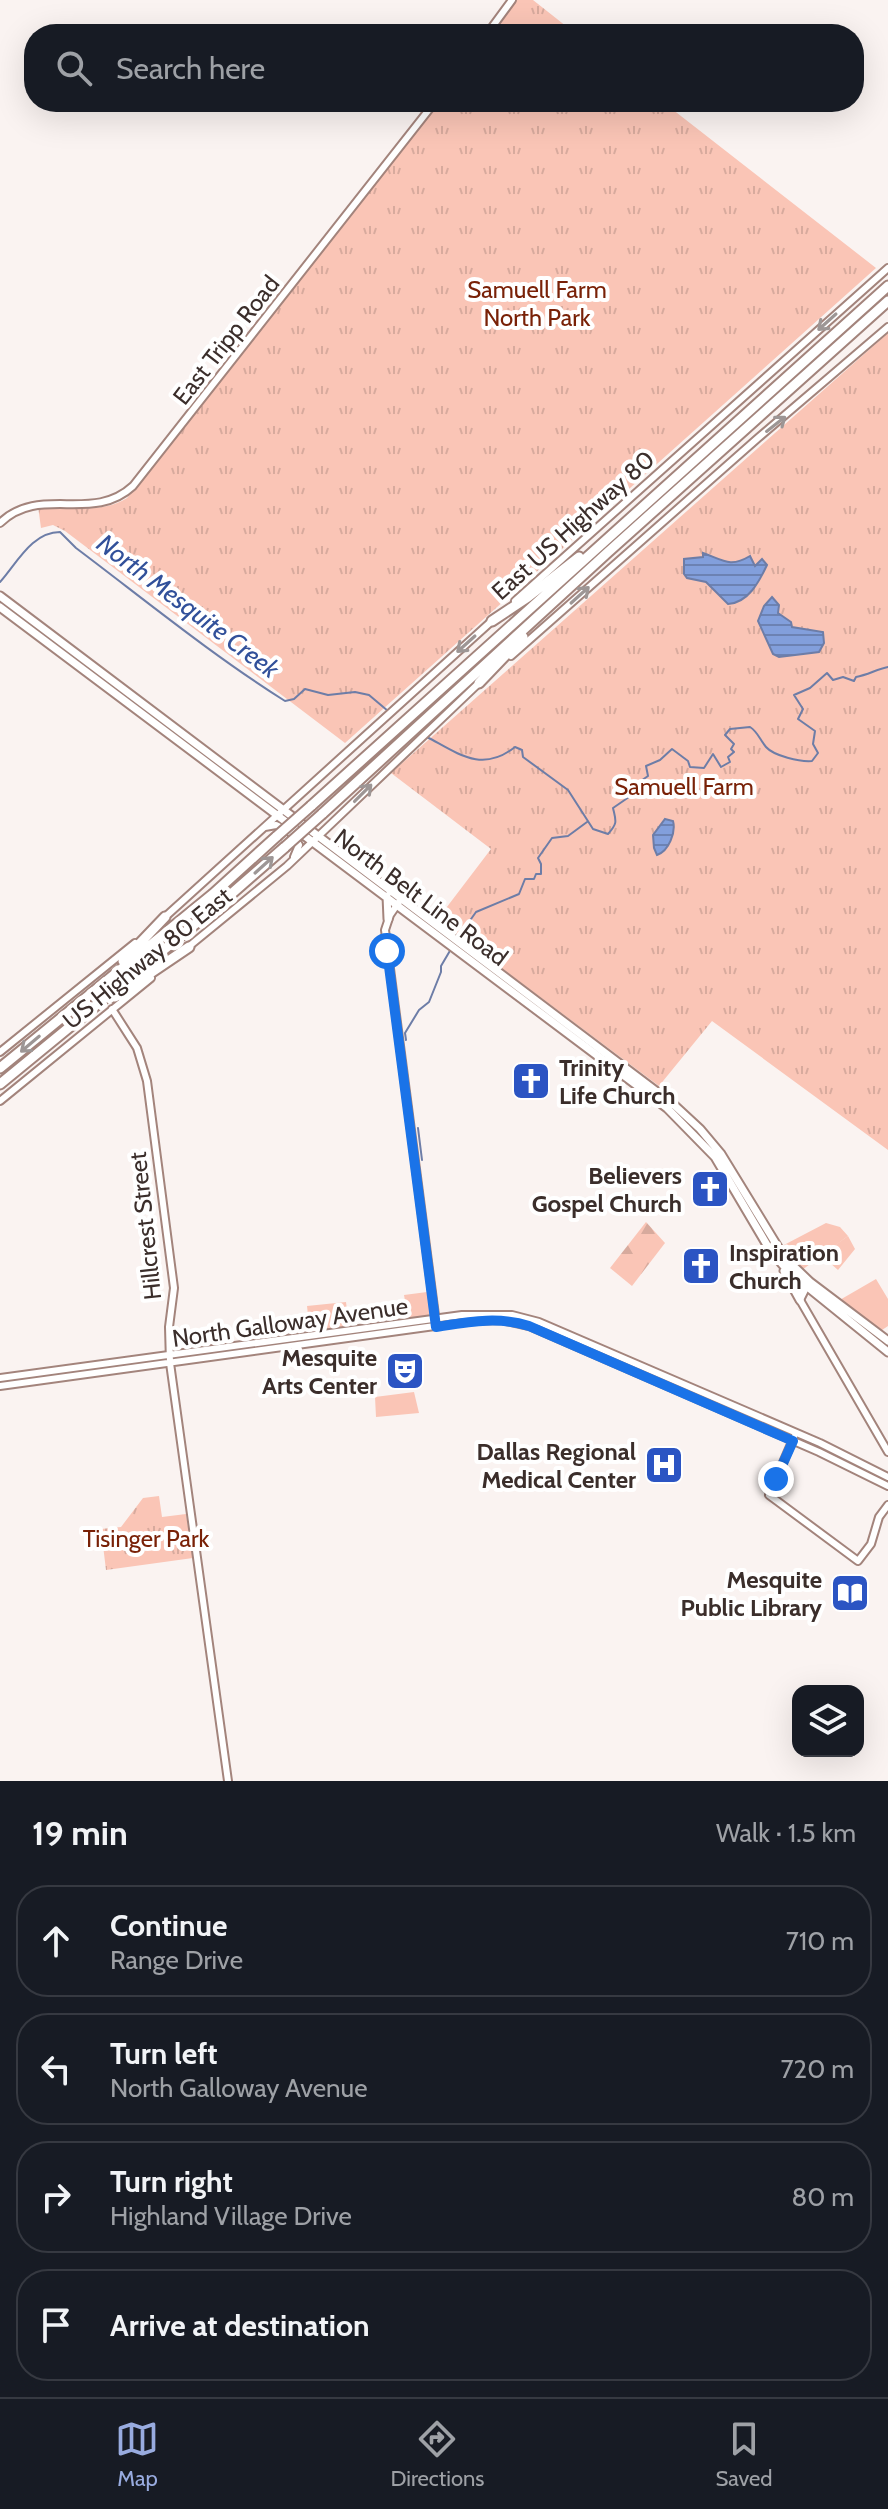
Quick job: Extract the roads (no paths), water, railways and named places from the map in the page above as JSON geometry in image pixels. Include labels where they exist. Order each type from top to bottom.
[{"type":"highway","points":[[2,1067],[213,894],[888,286]]},
{"type":"highway","points":[[0,1084],[285,847],[888,301]]},
{"type":"highway","points":[[492,621],[528,597],[665,486]]},
{"type":"highway","points":[[479,683],[607,553]]},
{"type":"highway","points":[[97,988],[165,917]]},
{"type":"highway","points":[[75,1022],[189,947]]},
{"type":"main road","points":[[494,24],[512,0]]},
{"type":"main road","name":"East Tripp Road","points":[[0,523],[16,510],[32,504],[97,504],[117,499],[133,486],[427,112]]},
{"type":"main road","name":"East US Highway 80","points":[[280,812],[888,268]]},
{"type":"main road","points":[[317,839],[479,683],[888,327]]},
{"type":"main road","name":"North Belt Line Road","points":[[0,596],[280,812],[673,1104],[721,1154],[777,1246],[808,1284]]},
{"type":"main road","name":"North Belt Line Road","points":[[0,607],[134,700]]},
{"type":"main road","name":"US Highway 80 East","points":[[0,1052],[165,917],[280,812]]},
{"type":"main road","points":[[261,830],[281,826],[298,840],[299,849],[287,866]]},
{"type":"main road","name":"US Highway 80 East","points":[[0,1101],[317,839]]},
{"type":"main road","name":"North Belt Line Road","points":[[361,872],[387,896],[400,901]]},
{"type":"main road","points":[[387,896],[385,930],[388,958],[436,1324]]},
{"type":"main road","points":[[388,919],[400,901]]},
{"type":"main road","name":"North Belt Line Road","points":[[503,979],[657,1100],[694,1134],[715,1157],[777,1258]]},
{"type":"main road","name":"Hillcrest Street","points":[[112,1009],[137,1048],[147,1081],[174,1288],[169,1327],[170,1360],[228,1781]]},
{"type":"main road","points":[[777,1258],[888,1352]]},
{"type":"main road","points":[[777,1258],[888,1452]]},
{"type":"main road","points":[[800,1300],[808,1284]]},
{"type":"main road","points":[[808,1284],[888,1341]]},
{"type":"main road","name":"North Galloway Avenue","points":[[0,1378],[170,1360],[436,1324],[491,1320],[520,1323],[777,1426],[817,1451],[888,1486]]},
{"type":"main road","name":"North Galloway Avenue","points":[[0,1386],[119,1366]]},
{"type":"main road","name":"North Galloway Avenue","points":[[688,1392],[765,1429],[835,1450],[886,1476]]},
{"type":"main road","points":[[765,1429],[777,1426]]},
{"type":"main road","points":[[794,1437],[769,1495],[858,1561],[871,1544],[879,1517],[888,1505]]},
{"type":"main road","points":[[817,1451],[832,1455],[835,1450]]},
{"type":"main road","points":[[853,1468],[857,1460]]},
{"type":"water","points":[[703,553],[732,562],[750,556],[755,566],[762,559],[767,565],[747,596],[728,604],[706,582],[687,578],[684,574],[684,559],[703,557]]},
{"type":"water","points":[[772,597],[779,605],[778,613],[791,622],[792,627],[823,632],[824,643],[819,652],[779,657],[773,654],[758,621]]},
{"type":"water","points":[[665,819],[673,821],[672,836],[665,850],[657,855],[653,835]]},
{"type":"waterway","name":"North Mesquite Creek","points":[[0,582],[33,543],[50,533],[60,532],[76,548],[179,627],[285,701],[294,699],[305,689],[328,695],[355,692],[369,695],[388,711]]},
{"type":"waterway","name":"North Mesquite Creek","points":[[427,737],[460,754],[481,760],[503,755],[515,747],[522,750],[523,757],[568,790],[593,829],[608,834],[615,822],[613,808],[629,797],[628,790],[648,776],[646,766],[660,760],[672,749],[688,761],[690,767],[704,768],[713,754],[721,767],[730,762],[728,757],[734,752],[731,749],[734,744],[725,735],[730,729],[750,727],[775,753],[812,761],[818,753],[813,744],[815,731],[798,719],[803,709],[794,695],[810,688],[827,673],[833,680],[843,677],[854,681],[856,677],[888,667]]},
{"type":"waterway","points":[[459,936],[476,912],[519,894],[525,879],[534,879],[536,874],[541,874],[538,858],[552,838],[568,836],[587,822]]},
{"type":"waterway","points":[[406,1040],[405,1033],[419,1010],[429,1002],[441,966],[451,949]]},
{"type":"waterway","points":[[418,1128],[422,1160]]},
{"type":"place","name":"Trinity Life Church","points":[[531,1081]]},
{"type":"place","name":"Believers Gospel Church","points":[[710,1189]]},
{"type":"place","name":"Inspiration Church","points":[[701,1266]]},
{"type":"place","name":"Mesquite Arts Center","points":[[405,1371]]},
{"type":"place","name":"Dallas Regional Medical Center","points":[[664,1465]]},
{"type":"place","name":"Mesquite Public Library","points":[[850,1593]]},
{"type":"park label","name":"Samuell Farm North Park","points":[[537,303]]},
{"type":"park label","name":"Samuell Farm","points":[[684,786]]},
{"type":"park label","name":"Tisinger Park","points":[[146,1538]]}]
